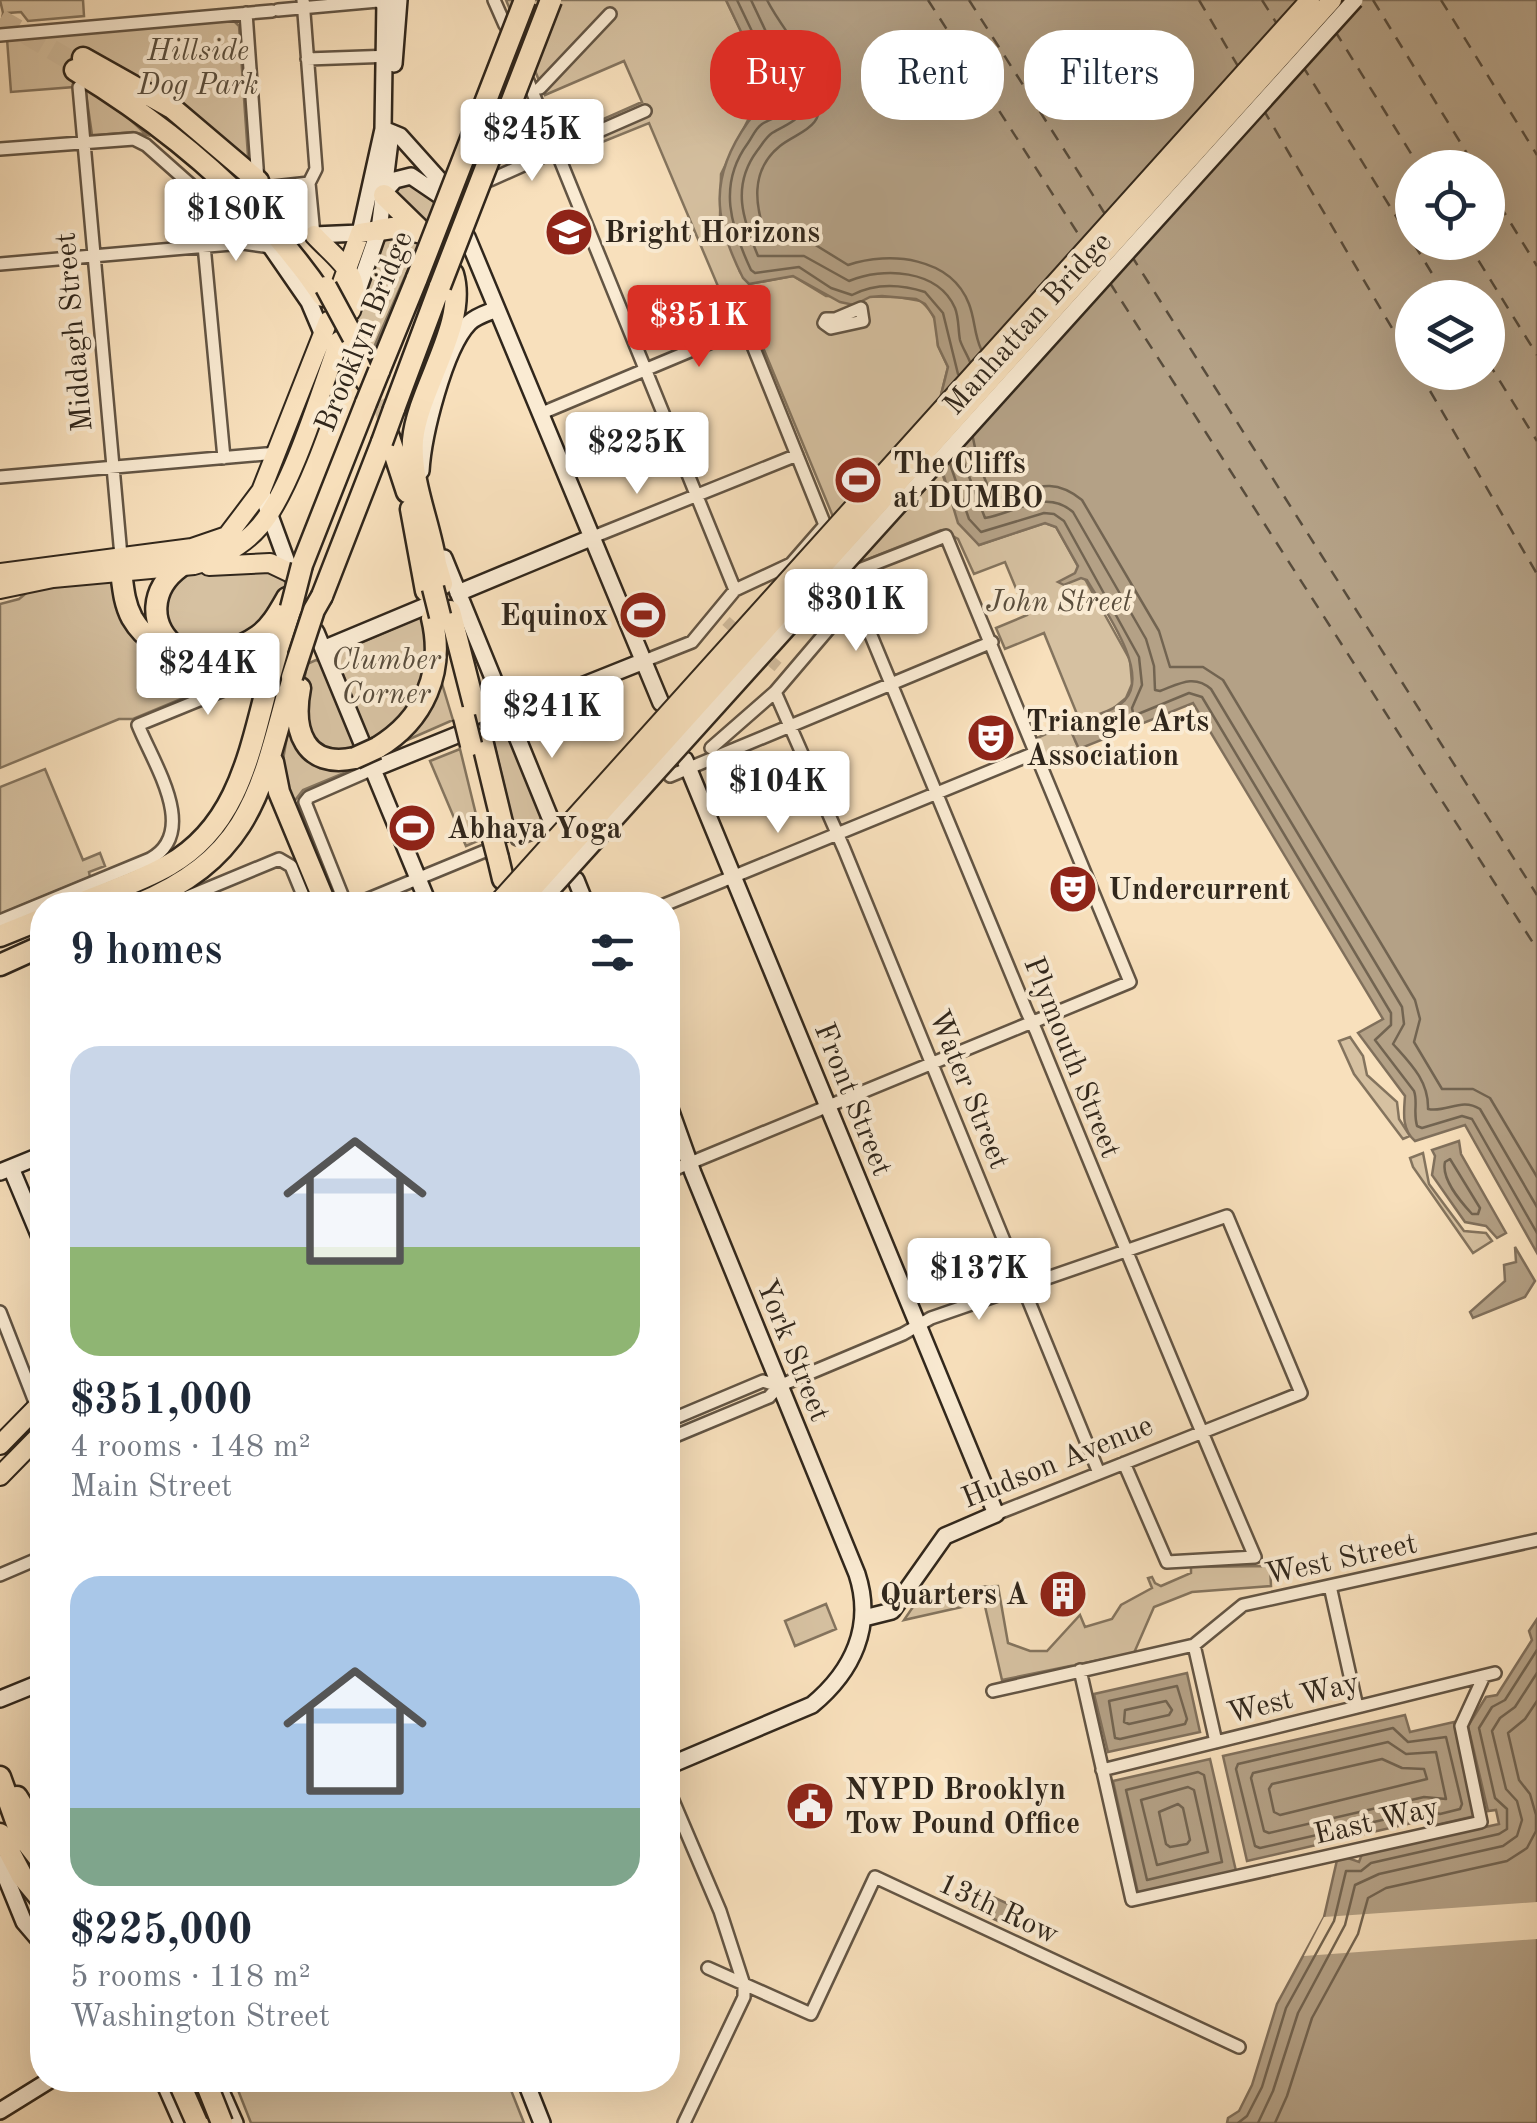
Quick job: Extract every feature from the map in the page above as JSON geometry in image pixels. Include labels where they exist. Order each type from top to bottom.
[{"type":"highway","name":"Brooklyn Bridge","points":[[107,892],[170,865],[186,854],[215,826],[242,779],[297,569],[525,0]]},
{"type":"highway","name":"Brooklyn Bridge","points":[[307,663],[322,596],[551,0]]},
{"type":"highway","points":[[79,70],[172,108],[261,185]]},
{"type":"highway","points":[[79,70],[221,194],[270,247]]},
{"type":"highway","points":[[79,70],[150,111],[216,164],[275,222],[343,295],[339,336]]},
{"type":"highway","points":[[105,91],[174,138],[251,207],[309,275],[339,336],[368,376]]},
{"type":"highway","points":[[369,232],[405,228],[424,234],[384,193]]},
{"type":"highway","points":[[307,663],[296,720],[303,740],[326,759],[368,758],[407,726],[426,697],[437,661],[440,593],[413,464],[414,440],[422,400],[456,304],[453,274]]},
{"type":"highway","points":[[440,593],[391,434],[417,502],[440,593],[502,852]]},
{"type":"highway","points":[[121,564],[127,607],[138,626],[158,645],[192,655],[228,651],[258,636],[287,598],[297,569]]},
{"type":"highway","points":[[187,566],[159,590],[156,616],[166,638],[192,655]]},
{"type":"highway","points":[[163,892],[188,880],[230,842],[260,793],[274,741],[307,663]]},
{"type":"highway","points":[[274,741],[273,773],[278,792],[320,892]]},
{"type":"highway","points":[[0,936],[30,923]]},
{"type":"highway","points":[[0,965],[30,951]]},
{"type":"highway","points":[[0,1774],[30,1820]]},
{"type":"highway","points":[[0,1774],[21,1835],[30,1847]]},
{"type":"highway","points":[[0,1834],[30,1886]]},
{"type":"highway","points":[[181,2092],[190,2122]]},
{"type":"highway","points":[[189,2092],[190,2122]]},
{"type":"highway","points":[[210,2092],[222,2123]]},
{"type":"main road","name":"Manhattan Bridge","points":[[508,892],[1310,0]]},
{"type":"main road","points":[[530,892],[1332,0]]},
{"type":"main road","points":[[343,295],[346,271],[369,232]]},
{"type":"main road","points":[[314,235],[346,271]]},
{"type":"main road","points":[[187,566],[232,550],[268,516],[295,456],[339,336]]},
{"type":"main road","points":[[0,590],[216,542],[233,531],[261,491],[339,336]]},
{"type":"main road","points":[[0,573],[121,564],[222,566],[270,562],[297,569]]},
{"type":"main road","points":[[0,1445],[30,1415]]},
{"type":"main road","points":[[0,1476],[30,1445]]},
{"type":"street","points":[[494,0],[504,25]]},
{"type":"street","name":"Manhattan Bridge","points":[[550,892],[1356,0]]},
{"type":"street","points":[[0,35],[275,11],[303,4],[390,2],[384,193],[343,295]]},
{"type":"street","points":[[303,4],[316,169],[309,182],[314,235]]},
{"type":"street","points":[[246,13],[261,185],[314,235],[369,232]]},
{"type":"street","points":[[540,88],[610,14]]},
{"type":"street","points":[[306,59],[390,56]]},
{"type":"street","name":"Middagh Street","points":[[79,70],[121,564]]},
{"type":"street","points":[[528,81],[561,148],[736,590]]},
{"type":"street","points":[[490,180],[645,111]]},
{"type":"street","points":[[384,193],[395,180],[411,176],[441,190],[421,157],[387,130]]},
{"type":"street","points":[[369,232],[387,130]]},
{"type":"street","points":[[0,149],[128,138],[140,141],[199,192],[224,458]]},
{"type":"street","points":[[261,185],[309,182]]},
{"type":"street","points":[[467,238],[661,703]]},
{"type":"street","points":[[0,264],[250,242],[270,247],[339,336]]},
{"type":"street","points":[[417,502],[425,434],[451,358],[471,321],[496,309]]},
{"type":"street","points":[[341,892],[305,802],[309,797],[368,758],[473,729],[692,642],[721,617],[736,590],[791,564],[825,525],[743,332],[542,413]]},
{"type":"street","points":[[0,477],[277,453]]},
{"type":"street","points":[[307,663],[440,593],[797,455]]},
{"type":"street","points":[[261,491],[268,516],[297,569]]},
{"type":"street","name":"Plymouth Street","points":[[992,642],[946,536],[846,575],[1254,1557],[1167,1562],[1124,1463]]},
{"type":"street","points":[[386,892],[502,852],[553,825],[508,715],[440,593]]},
{"type":"street","points":[[711,748],[775,692],[786,670],[855,598]]},
{"type":"street","points":[[316,632],[307,663],[368,758],[424,892]]},
{"type":"street","points":[[670,776],[686,764],[791,726],[992,642],[1130,982],[680,1167]]},
{"type":"street","points":[[69,892],[159,854],[172,836],[174,816],[138,725],[265,680]]},
{"type":"street","name":"Water Street","points":[[775,692],[1100,1473]]},
{"type":"street","points":[[680,899],[1037,752]]},
{"type":"street","name":"Front Street","points":[[686,764],[996,1514]]},
{"type":"street","points":[[201,892],[283,860],[291,866],[302,892]]},
{"type":"street","points":[[576,880],[581,892]]},
{"type":"street","points":[[0,921],[30,908]]},
{"type":"street","points":[[0,974],[30,962]]},
{"type":"street","name":"York Street","points":[[680,1135],[857,1574],[864,1594],[864,1618]]},
{"type":"street","points":[[30,1160],[5,1170],[30,1219]]},
{"type":"street","name":"Hudson Avenue","points":[[864,1618],[892,1611],[945,1536],[1301,1393],[1228,1216],[1126,1250]]},
{"type":"street","points":[[680,1434],[769,1397],[778,1386],[918,1325],[1126,1250]]},
{"type":"street","points":[[0,1312],[30,1382]]},
{"type":"street","points":[[680,1416],[763,1382],[778,1386]]},
{"type":"street","name":"West Street","points":[[992,1691],[1194,1645],[1243,1605],[1537,1540]]},
{"type":"street","points":[[0,1575],[30,1562]]},
{"type":"street","points":[[1330,1586],[1357,1707]]},
{"type":"street","points":[[680,1761],[812,1705],[831,1689],[848,1666],[864,1618]]},
{"type":"street","points":[[1194,1645],[1216,1742]]},
{"type":"street","points":[[1080,1670],[1102,1770]]},
{"type":"street","name":"West Way","points":[[1102,1770],[1490,1675]]},
{"type":"street","name":"East Way","points":[[1102,1770],[1132,1900],[1481,1822],[1460,1726],[1490,1675]]},
{"type":"street","points":[[0,1699],[30,1687]]},
{"type":"street","points":[[680,1817],[717,1904],[744,1984],[744,1997],[684,2123]]},
{"type":"street","points":[[0,1863],[30,1929]]},
{"type":"street","name":"13th Row","points":[[744,1984],[811,2014],[875,1877],[1238,2047]]},
{"type":"street","points":[[708,1968],[744,1984]]},
{"type":"street","points":[[0,2111],[31,2092]]},
{"type":"street","points":[[171,2092],[190,2122],[225,2100]]},
{"type":"street","points":[[221,2092],[235,2123]]},
{"type":"street","points":[[530,2092],[542,2123]]},
{"type":"green space","points":[[0,0],[83,0],[84,16],[28,21],[21,12],[8,13],[8,31],[0,31]]},
{"type":"green space","name":"John Street","points":[[506,0],[726,0],[740,30],[710,30],[710,120],[748,120],[721,174],[720,216],[740,272],[749,284],[793,276],[826,296],[898,297],[921,301],[930,310],[936,322],[938,346],[948,367],[941,395],[943,476],[958,517],[979,545],[1045,523],[1056,527],[1130,660],[1132,684],[1126,698],[1075,740],[1079,749],[1046,763],[1037,738],[1079,719],[1044,633],[1005,649],[996,628],[1027,615],[1005,562],[974,574],[958,539],[941,530],[853,565],[745,304],[728,310],[649,123],[570,155],[563,137],[642,102],[624,61],[545,95]]},
{"type":"green space","name":"Hillside Dog Park","points":[[233,20],[239,26],[248,156],[245,162],[170,101],[102,94],[147,135],[92,135],[85,87],[75,81],[74,87],[11,92],[7,39]]},
{"type":"green space","points":[[409,184],[431,196],[435,203],[426,227],[395,194],[400,186]]},
{"type":"green space","points":[[209,187],[246,223],[238,234],[214,236]]},
{"type":"green space","points":[[386,235],[421,240],[371,354],[355,319]]},
{"type":"green space","points":[[262,567],[282,575],[286,584],[279,600],[249,633],[204,647],[184,643],[164,622],[168,586],[184,574]]},
{"type":"green space","points":[[110,577],[164,655],[274,631],[265,664],[0,768],[0,604],[19,599],[30,590],[106,581]]},
{"type":"green space","name":"Clumber Corner","points":[[427,614],[425,691],[371,747],[335,654]]},
{"type":"green space","name":"Clumber Corner","points":[[316,660],[321,663],[358,752],[317,749],[299,710],[307,664]]},
{"type":"green space","name":"Clumber Corner","points":[[440,677],[453,720],[380,752]]},
{"type":"green space","name":"Clumber Corner","points":[[291,714],[293,733],[361,766],[303,790],[293,803],[281,771]]},
{"type":"green space","points":[[507,728],[543,818],[515,832],[491,730]]},
{"type":"green space","points":[[460,749],[482,839],[466,846],[430,761]]},
{"type":"green space","points":[[45,769],[83,860],[100,853],[105,866],[89,872],[90,877],[54,892],[30,892],[30,902],[0,914],[0,787]]},
{"type":"green space","points":[[1350,1037],[1363,1056],[1367,1075],[1397,1102],[1399,1119],[1410,1136],[1403,1139],[1354,1074],[1339,1041]]},
{"type":"green space","points":[[1423,1153],[1429,1184],[1464,1231],[1486,1233],[1492,1241],[1473,1253],[1413,1167],[1410,1158]]},
{"type":"green space","points":[[1270,1566],[1271,1586],[1192,1592],[1154,1607],[1134,1653],[1002,1680],[984,1602],[904,1620],[919,1598],[971,1587],[998,1586],[1008,1643],[1030,1651],[1047,1651],[1080,1615],[1085,1627],[1112,1619],[1121,1605],[1152,1588],[1148,1578],[1161,1586],[1191,1573],[1191,1567]]},
{"type":"green space","points":[[826,1604],[836,1629],[795,1646],[785,1621]]},
{"type":"green space","points":[[239,2092],[512,2092],[524,2123],[251,2123]]},
{"type":"water","points":[[726,0],[1537,0],[1537,1253],[1465,1125],[1415,1141],[1407,1131],[1405,1096],[1358,1033],[1383,1019],[1193,703],[1079,749],[1068,725],[1125,700],[1131,688],[1128,657],[1087,580],[1081,578],[1064,585],[1058,582],[1075,573],[1078,566],[1056,527],[1045,523],[979,545],[958,523],[937,453],[941,395],[948,367],[938,346],[934,317],[925,304],[916,299],[882,296],[854,305],[840,302],[793,276],[749,284],[743,278],[726,236],[720,198],[727,161],[748,122],[841,120],[841,30],[740,30]]},
{"type":"water","points":[[1459,1141],[1461,1154],[1506,1233],[1497,1238],[1486,1226],[1465,1222],[1432,1175],[1432,1150]]},
{"type":"water","points":[[1515,1247],[1535,1281],[1525,1297],[1473,1318],[1470,1312],[1505,1281],[1504,1265],[1516,1262]]},
{"type":"water","points":[[1537,1619],[1537,2123],[1227,2123],[1239,2111],[1252,2085],[1277,2004],[1324,1917],[1337,1860],[1359,1862],[1362,1854],[1499,1824],[1496,1810],[1488,1811],[1468,1726],[1486,1697],[1497,1695],[1532,1640],[1529,1631]]},
{"type":"water","points":[[1187,1673],[1200,1732],[1108,1752],[1094,1694]]},
{"type":"water","points":[[1405,1715],[1410,1732],[1454,1722],[1475,1816],[1432,1826],[1429,1819],[1247,1861],[1223,1756]]},
{"type":"water","points":[[1210,1759],[1236,1871],[1138,1893],[1113,1781]]},
{"type":"water","points":[[978,1890],[1015,1907],[1007,1925],[970,1908],[972,1892],[976,1894]]},
{"type":"pier","points":[[1537,1902],[1537,1939],[1304,1956],[1324,1917]]},
{"type":"ferry route","points":[[928,0],[1084,243]]},
{"type":"ferry route","points":[[969,0],[1105,214]]},
{"type":"ferry route","points":[[1199,0],[1239,68]]},
{"type":"ferry route","points":[[1262,0],[1277,24]]},
{"type":"ferry route","points":[[1373,0],[1465,150]]},
{"type":"ferry route","points":[[1441,0],[1537,155]]},
{"type":"ferry route","points":[[1335,31],[1409,150]]},
{"type":"ferry route","points":[[1302,65],[1395,215]]},
{"type":"ferry route","points":[[1263,109],[1395,333]]},
{"type":"ferry route","points":[[1505,214],[1537,266]]},
{"type":"ferry route","points":[[1131,255],[1537,895]]},
{"type":"ferry route","points":[[1424,260],[1436,280]]},
{"type":"ferry route","points":[[1478,260],[1537,355]]},
{"type":"ferry route","points":[[1110,283],[1537,949]]},
{"type":"ferry route","points":[[1505,389],[1537,441]]},
{"type":"ferry route","points":[[1430,390],[1537,574]]},
{"type":"tunnel","points":[[0,19],[78,65]]},
{"type":"tunnel","points":[[370,372],[392,430]]},
{"type":"tunnel","points":[[726,621],[745,638]]},
{"type":"tunnel","points":[[759,651],[778,667]]},
{"type":"railway","points":[[521,892],[1322,0]]},
{"type":"railway","points":[[545,892],[1350,0]]},
{"type":"place","name":"Bright Horizons","points":[[569,232]]},
{"type":"place","name":"The Cliffs at DUMBO","points":[[858,480]]},
{"type":"place","name":"Equinox","points":[[643,615]]},
{"type":"place","name":"Triangle Arts Association","points":[[991,738]]},
{"type":"place","name":"Abhaya Yoga","points":[[412,828]]},
{"type":"place","name":"Undercurrent","points":[[1073,889]]},
{"type":"place","name":"Quarters A","points":[[1063,1594]]},
{"type":"place","name":"NYPD Brooklyn Tow Pound Office","points":[[810,1806]]}]
